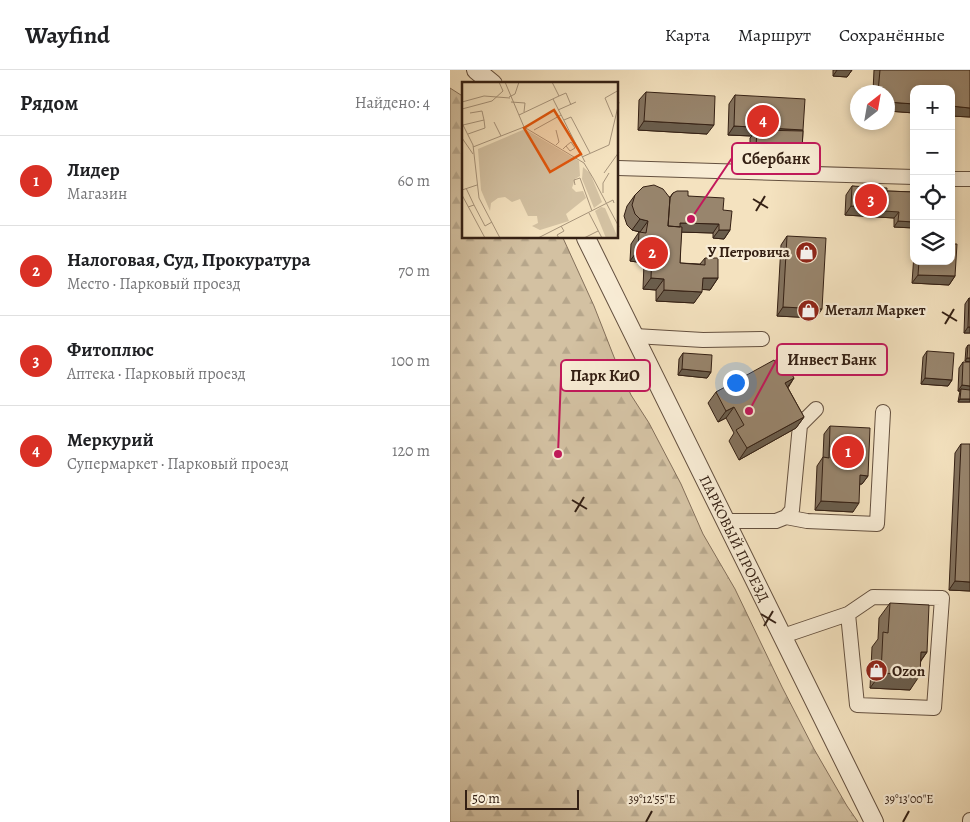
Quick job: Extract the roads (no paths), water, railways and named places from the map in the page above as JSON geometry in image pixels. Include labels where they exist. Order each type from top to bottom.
[{"type":"street","points":[[476,70],[491,82]]},
{"type":"street","points":[[619,168],[910,177]]},
{"type":"street","points":[[955,179],[970,179]]},
{"type":"street","name":"ПАРКОВЫЙ ПРОЕЗД","points":[[586,239],[874,822]]},
{"type":"street","points":[[635,336],[703,340],[762,340]]},
{"type":"street","points":[[725,521],[776,521],[786,517],[792,510],[800,425],[816,409]]},
{"type":"street","points":[[786,517],[808,521],[877,524],[883,412]]},
{"type":"street","points":[[783,636],[848,614],[873,597],[942,598],[934,708],[857,705],[848,614]]},
{"type":"place","name":"Меркурий","points":[[763,121]]},
{"type":"place","name":"Фитоплюс","points":[[871,200]]},
{"type":"place","name":"Сбербанк","points":[[691,219]]},
{"type":"place","name":"У Петровича","points":[[806,252]]},
{"type":"place","name":"Налоговая, Суд, Прокуратура","points":[[652,253]]},
{"type":"place","name":"Металл Маркет","points":[[809,310]]},
{"type":"place","name":"Инвест Банк","points":[[749,411]]},
{"type":"place","name":"Лидер","points":[[848,452]]},
{"type":"place","name":"Парк КиО","points":[[558,454]]},
{"type":"place","name":"Ozon","points":[[876,671]]}]
